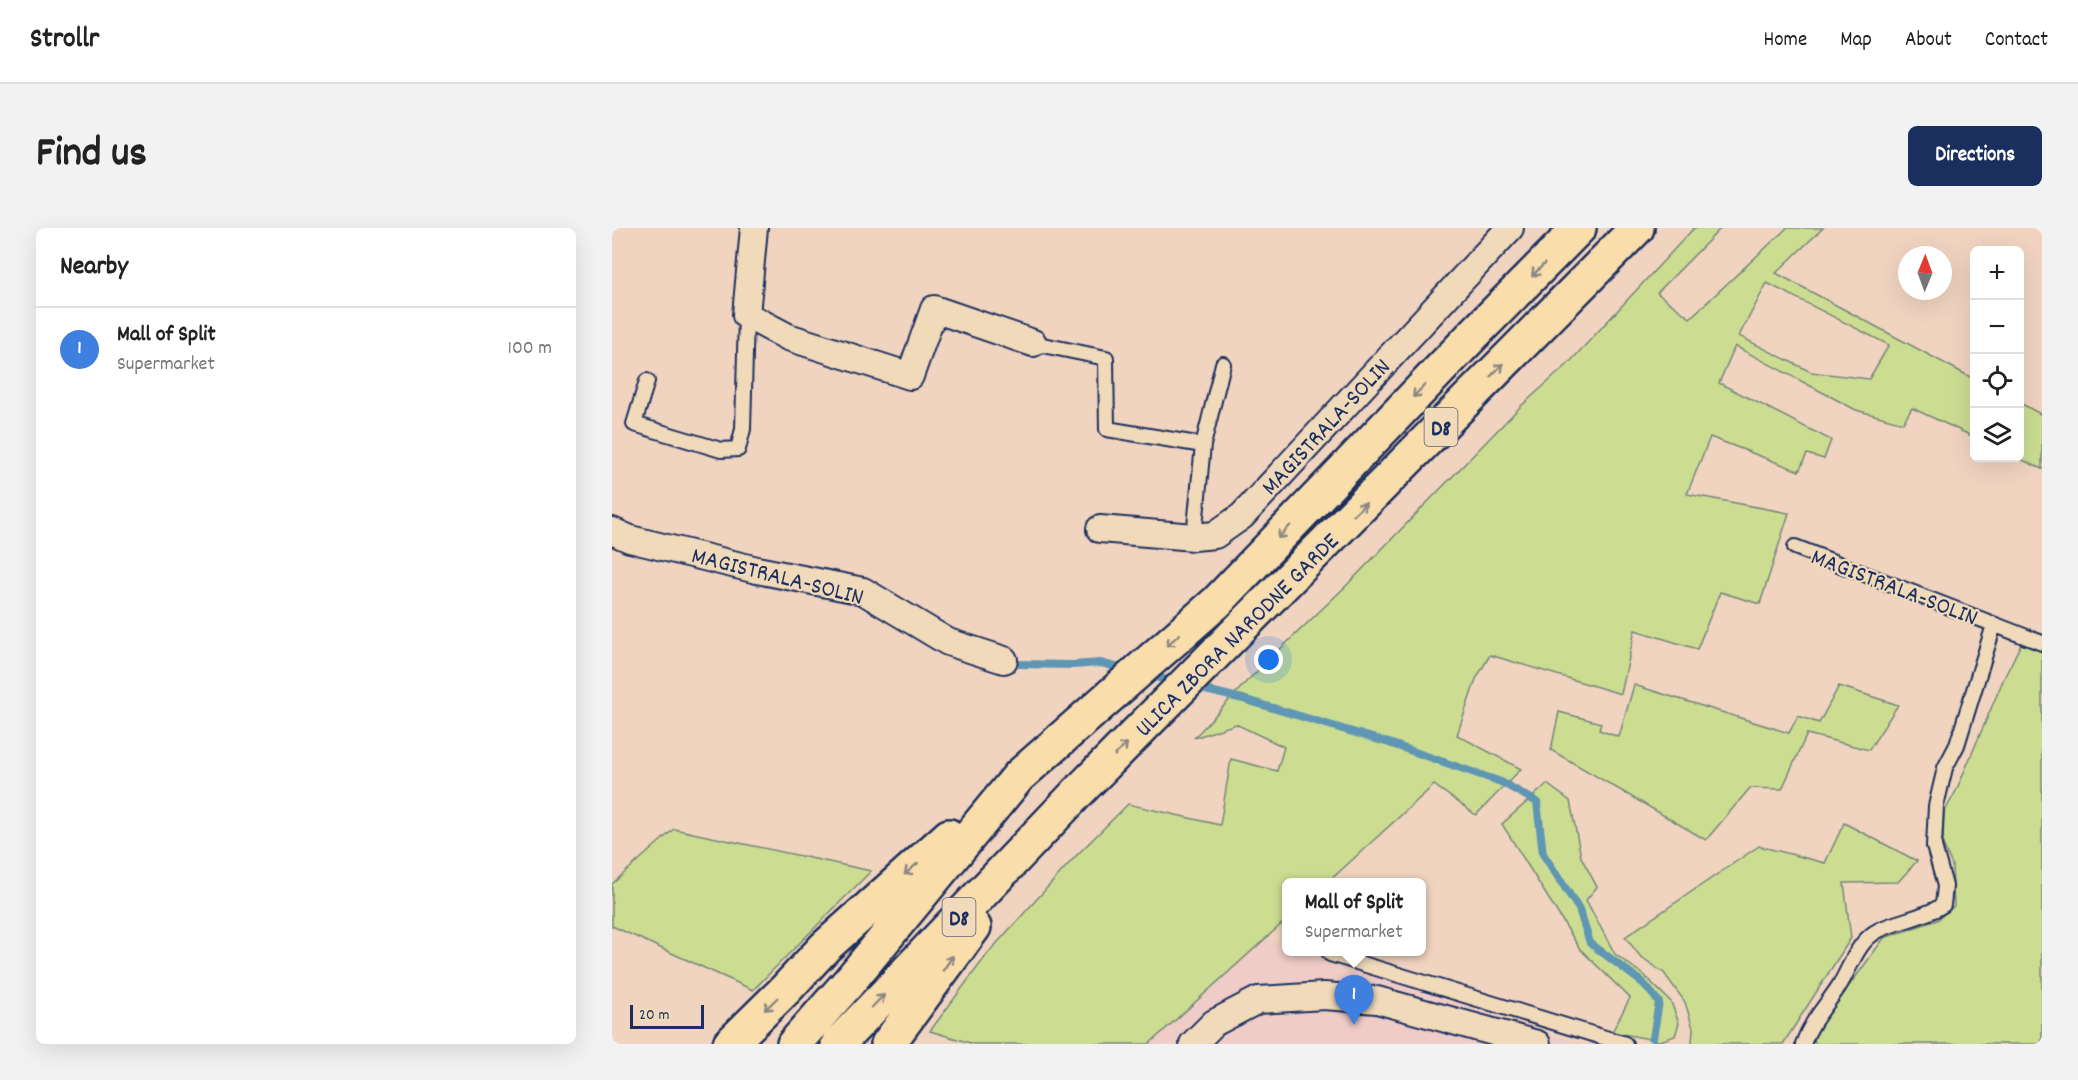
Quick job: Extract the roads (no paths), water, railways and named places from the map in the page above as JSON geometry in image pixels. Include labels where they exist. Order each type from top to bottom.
[{"type":"highway","name":"ULICA ZBORA NARODNE GARDE","points":[[794,1044],[848,983],[1019,776],[1217,602],[1579,228]]},
{"type":"highway","name":"ULICA ZBORA NARODNE GARDE","points":[[838,1044],[1080,790],[1637,228]]},
{"type":"highway","points":[[730,1044],[856,917],[1019,776]]},
{"type":"highway","points":[[888,1044],[962,942],[1080,790]]},
{"type":"street","points":[[754,228],[747,315],[788,337],[910,376],[934,309],[1033,343]]},
{"type":"street","name":"MAGISTRALA-SOLIN","points":[[1100,529],[1194,537],[1215,535],[1242,516],[1510,228]]},
{"type":"street","name":"MAGISTRALA-SOLIN","points":[[612,531],[630,539],[734,564],[863,591],[948,642],[1004,660]]},
{"type":"street","points":[[1193,1044],[1214,1023],[1258,1000],[1334,1005],[1377,1000],[1537,1044]]},
{"type":"lane","points":[[646,381],[634,424],[721,450],[738,448],[743,429],[747,315]]},
{"type":"lane","points":[[1033,343],[1106,358],[1107,429],[1203,445]]},
{"type":"lane","points":[[1194,537],[1203,445],[1222,364]]},
{"type":"lane","name":"MAGISTRALA-SOLIN","points":[[1795,547],[2042,643]]},
{"type":"lane","name":"MAGISTRALA-SOLIN","points":[[1803,1044],[1809,1027],[1840,985],[1858,949],[1876,931],[1929,914],[1942,905],[1946,886],[1934,846],[1936,806],[1945,768],[1957,745],[1994,625]]},
{"type":"lane","points":[[1337,956],[1625,1044]]},
{"type":"waterway","points":[[1018,664],[1101,663],[1127,670]]},
{"type":"waterway","points":[[1147,675],[1176,682]]},
{"type":"waterway","points":[[1193,687],[1243,699],[1389,743],[1501,782],[1537,802],[1543,854],[1579,909],[1590,943],[1643,983],[1659,1002],[1653,1038]]},
{"type":"place","name":"Mall of Split","points":[[1354,1025]]}]
